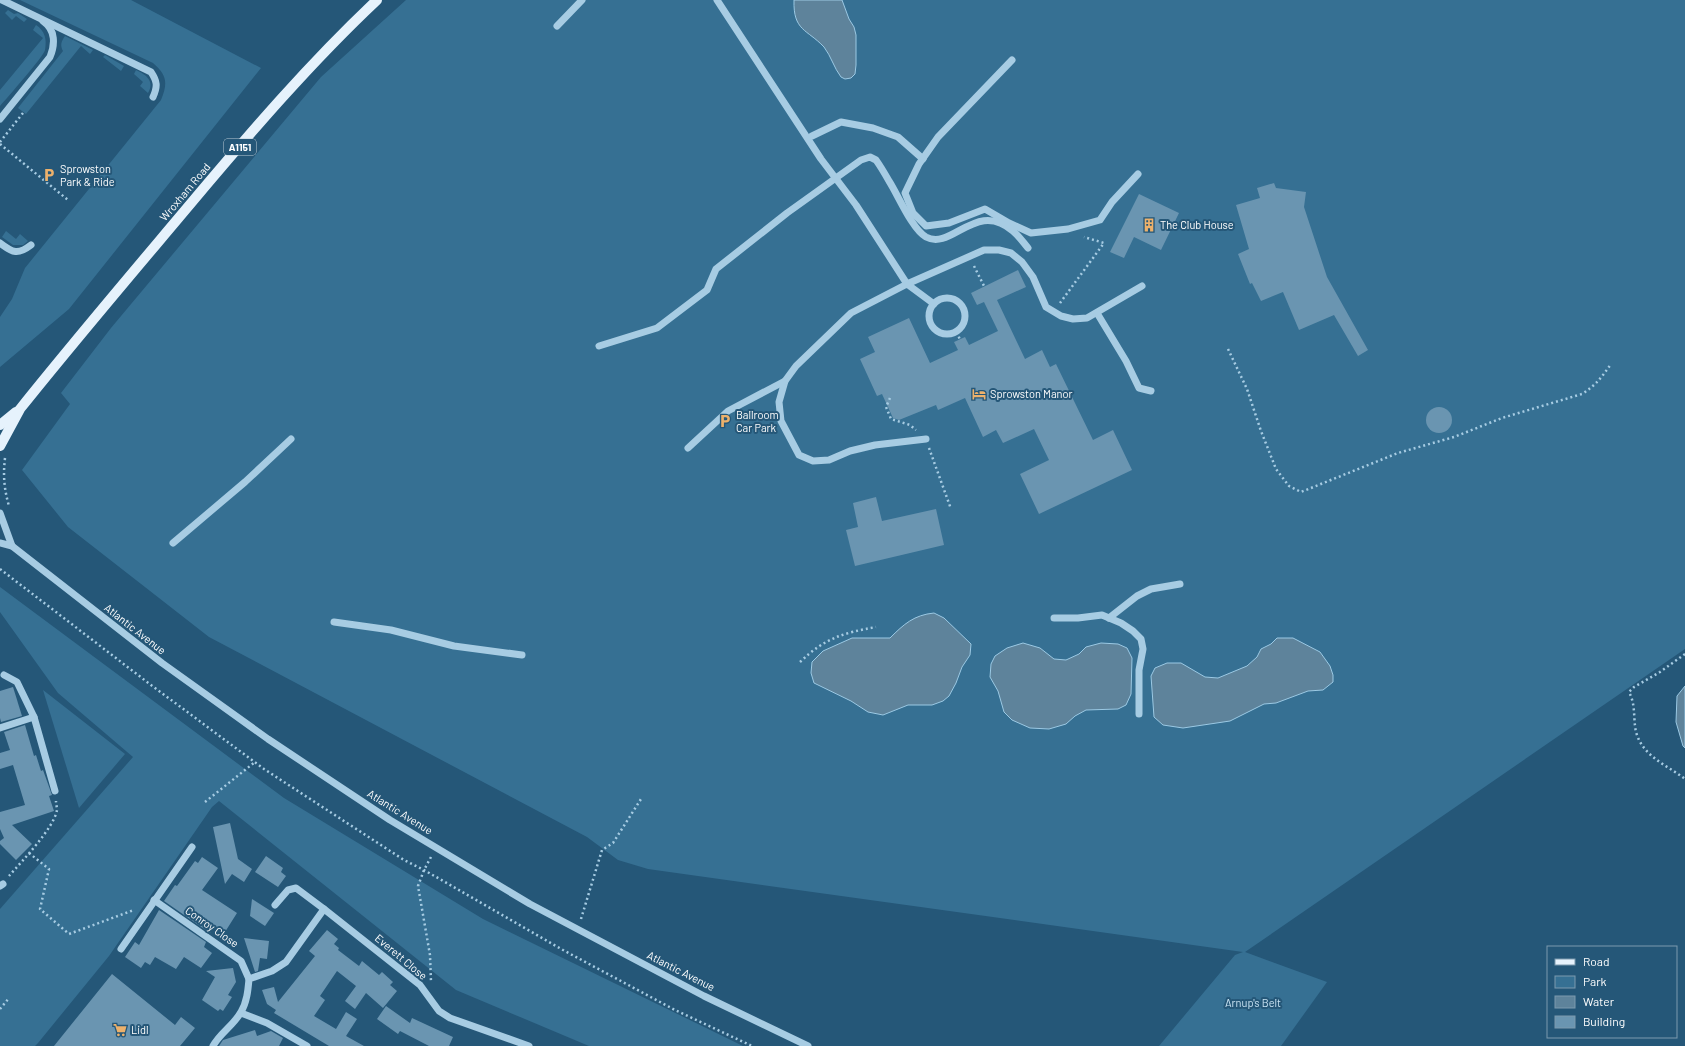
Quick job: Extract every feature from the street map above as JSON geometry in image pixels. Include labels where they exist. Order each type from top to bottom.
[{"type":"main road","name":"Wroxham Road","points":[[0,425],[20,409],[110,300],[297,80],[338,37],[377,0]]},
{"type":"main road","name":"Wroxham Road","points":[[0,451],[20,409]]},
{"type":"street","points":[[2,0],[151,72],[157,81],[157,89],[153,97]]},
{"type":"street","points":[[557,26],[582,0]]},
{"type":"street","points":[[717,0],[821,159],[836,177],[907,284],[934,304]]},
{"type":"street","points":[[0,119],[50,57],[54,46],[53,34],[46,24],[40,19]]},
{"type":"street","points":[[1012,60],[938,137],[923,159],[905,192],[913,213],[926,226],[949,223],[986,209],[1009,223],[1031,233],[1068,229],[1100,220],[1112,202],[1138,174]]},
{"type":"street","points":[[812,136],[841,122],[873,128],[898,137],[923,159]]},
{"type":"street","points":[[599,346],[657,328],[707,290],[716,269],[787,213],[861,160],[870,158],[876,160],[908,214],[925,236],[936,240],[949,236],[968,225],[985,221],[998,222],[1013,231],[1028,248]]},
{"type":"street","points":[[0,243],[9,250],[15,252],[23,251],[31,245]]},
{"type":"street","points":[[926,439],[875,445],[850,451],[829,460],[813,461],[799,455],[780,420],[779,402],[785,381],[796,366],[850,313],[907,284],[984,250],[999,250],[1010,253],[1022,262],[1032,277],[1046,307],[1061,316],[1073,319],[1087,318],[1142,286]]},
{"type":"street","points":[[945,298],[956,301],[961,305],[966,316],[962,328],[957,332],[946,334],[936,330],[930,320],[929,315],[934,304],[945,298]]},
{"type":"street","points":[[1097,313],[1126,361],[1139,388],[1150,391]]},
{"type":"street","points":[[688,448],[728,412],[785,381]]},
{"type":"street","points":[[173,543],[245,482],[291,439]]},
{"type":"street","points":[[0,513],[12,546]]},
{"type":"street","name":"Atlantic Avenue","points":[[0,543],[12,546],[162,663],[268,739],[390,820],[530,904],[578,930],[704,996],[808,1046]]},
{"type":"street","points":[[1109,618],[1137,596],[1151,589],[1180,584]]},
{"type":"street","points":[[1054,618],[1078,618],[1102,615],[1121,623],[1133,631],[1141,639],[1143,649],[1139,670],[1139,714]]},
{"type":"street","points":[[334,622],[391,630],[454,646],[522,655]]},
{"type":"street","points":[[4,675],[17,682],[34,718],[55,791]]},
{"type":"street","points":[[0,728],[34,718]]},
{"type":"street","points":[[121,949],[192,847]]},
{"type":"street","name":"Everett Close","points":[[275,905],[288,890],[296,888],[420,984],[439,1011],[450,1018],[529,1046]]},
{"type":"street","name":"Conroy Close","points":[[154,900],[241,961],[249,979]]},
{"type":"street","points":[[213,1046],[217,1038],[241,1013],[246,1000],[249,979],[272,971],[286,962],[324,909]]},
{"type":"street","points":[[241,1013],[267,1023],[308,1046]]},
{"type":"path","points":[[23,113],[0,143],[68,200]]},
{"type":"path","points":[[1054,312],[1104,243]]},
{"type":"path","points":[[970,256],[984,286]]},
{"type":"path","points":[[957,332],[960,340]]},
{"type":"path","points":[[1228,349],[1247,389],[1276,469],[1289,486],[1301,492],[1398,453],[1454,437],[1502,418],[1582,394],[1593,388],[1601,380],[1611,364]]},
{"type":"path","points":[[890,398],[886,407],[891,419],[910,425],[926,439],[951,509]]},
{"type":"path","points":[[0,451],[5,458],[3,478],[5,491],[11,510]]},
{"type":"path","points":[[0,570],[150,685],[255,762],[404,860],[563,950],[675,1010],[752,1046]]},
{"type":"path","points":[[800,662],[811,652],[830,640],[848,632],[876,627]]},
{"type":"path","points":[[1685,654],[1660,672],[1634,687],[1630,692],[1633,700],[1636,732],[1643,746],[1653,759],[1685,779]]},
{"type":"path","points":[[205,802],[255,762]]},
{"type":"path","points":[[1,885],[43,836],[55,816],[57,809],[55,791]]},
{"type":"path","points":[[578,930],[602,850],[613,843],[641,799]]},
{"type":"path","points":[[29,853],[50,869],[40,909],[69,934],[141,907],[148,897],[154,900]]},
{"type":"path","points":[[424,870],[418,886],[430,955],[431,983],[426,993]]},
{"type":"path","points":[[0,1009],[9,998]]},
{"type":"green space","points":[[20,0],[131,0],[261,68],[69,309],[0,367],[0,317],[12,299],[25,268],[161,100],[165,89],[164,75],[153,63]]},
{"type":"green space","name":"Arnup's Belt","points":[[406,0],[1685,0],[1685,649],[1245,952],[1327,982],[1281,1046],[1159,1046],[1235,955],[1243,952],[648,869],[618,860],[587,837],[209,637],[68,527],[22,470],[70,404],[61,393],[111,328],[321,77]]},
{"type":"green space","points":[[8,10],[14,14],[18,13],[27,19],[24,22],[16,16],[12,20],[5,13]]},
{"type":"green space","points":[[36,25],[45,36],[45,50],[0,106],[0,90],[43,38],[33,30]]},
{"type":"green space","points":[[65,36],[93,50],[90,54],[81,46],[26,114],[18,108],[63,51],[61,44]]},
{"type":"green space","points":[[105,55],[124,66],[121,71],[103,57]]},
{"type":"green space","points":[[136,70],[144,74],[149,79],[151,85],[148,93],[140,86],[143,82],[134,74]]},
{"type":"green space","points":[[6,231],[16,239],[20,234],[28,241],[23,245],[13,245],[2,237]]},
{"type":"green space","points":[[0,587],[284,798],[483,919],[743,1046],[589,1046],[456,990],[219,801],[212,807],[109,956],[38,1043],[35,1046],[0,1046],[0,909],[133,757],[58,693],[0,612]]},
{"type":"green space","points":[[43,690],[125,754],[79,808]]},
{"type":"water","points":[[794,0],[842,0],[856,35],[855,74],[851,78],[845,79],[841,77],[824,47],[799,24],[794,10]]},
{"type":"water","points":[[934,613],[944,618],[971,644],[970,655],[962,667],[949,696],[943,701],[932,705],[908,705],[883,715],[868,712],[851,701],[814,683],[811,673],[812,662],[823,651],[852,638],[890,638],[900,628],[915,618]]},
{"type":"water","points":[[1277,638],[1293,638],[1320,652],[1330,666],[1333,675],[1333,682],[1323,690],[1308,691],[1276,703],[1264,704],[1230,721],[1183,728],[1163,725],[1154,717],[1151,676],[1155,668],[1167,663],[1181,663],[1205,677],[1218,678],[1247,666],[1257,657],[1261,649],[1271,644]]},
{"type":"water","points":[[1023,643],[1040,648],[1054,659],[1066,660],[1079,654],[1086,647],[1101,643],[1118,644],[1127,648],[1132,658],[1131,694],[1126,705],[1118,709],[1086,710],[1075,716],[1066,724],[1049,729],[1030,728],[1012,720],[1004,712],[998,691],[990,677],[991,664],[995,656],[1007,648]]},
{"type":"water","points":[[1685,686],[1685,748],[1683,746],[1676,722],[1677,696]]},
{"type":"building","points":[[1274,183],[1276,188],[1306,192],[1304,207],[1327,277],[1368,350],[1358,356],[1334,315],[1299,330],[1283,292],[1261,301],[1252,283],[1250,284],[1238,254],[1249,249],[1236,205],[1260,198],[1257,188]]},
{"type":"building","name":"The Club House","points":[[1139,194],[1179,213],[1161,250],[1134,237],[1124,258],[1110,252]]},
{"type":"building","name":"Sprowston Manor","points":[[1018,270],[1026,287],[997,300],[1025,359],[1042,350],[1050,367],[1056,364],[1093,440],[1113,430],[1132,470],[1039,514],[1020,474],[1049,460],[1034,429],[1003,443],[996,430],[983,437],[965,398],[938,410],[936,405],[899,420],[893,418],[882,394],[877,396],[860,359],[875,352],[868,337],[909,318],[930,363],[958,350],[954,342],[965,337],[969,345],[998,331],[984,302],[977,305],[971,293]]},
{"type":"building","points":[[1439,407],[1448,411],[1452,420],[1448,429],[1439,433],[1430,429],[1426,420],[1430,411]]},
{"type":"building","points":[[876,497],[882,521],[936,509],[944,545],[855,566],[846,530],[858,527],[853,503]]},
{"type":"building","points":[[13,687],[22,716],[1,722],[0,691]]},
{"type":"building","points":[[25,725],[34,756],[36,755],[41,771],[43,770],[52,795],[49,796],[54,811],[12,825],[32,844],[16,860],[0,844],[0,841],[4,838],[0,829],[0,812],[25,805],[13,765],[0,769],[0,753],[10,750],[4,732]]},
{"type":"building","points":[[230,823],[238,859],[252,869],[244,882],[232,874],[225,884],[213,827]]},
{"type":"building","points":[[266,856],[283,868],[281,872],[286,876],[278,887],[255,872]]},
{"type":"building","points":[[202,857],[218,868],[202,890],[237,913],[225,932],[213,925],[210,933],[164,901],[195,861],[198,863]]},
{"type":"building","points":[[252,899],[274,913],[265,926],[250,916]]},
{"type":"building","points":[[159,910],[206,942],[204,947],[212,953],[201,968],[184,957],[176,969],[155,957],[150,965],[145,962],[141,968],[125,957],[135,942],[139,945]]},
{"type":"building","points":[[327,930],[338,939],[334,944],[339,948],[338,950],[359,966],[362,961],[379,975],[382,972],[393,982],[390,985],[397,991],[383,1008],[366,993],[355,1009],[345,1001],[356,986],[337,971],[320,996],[325,1000],[314,1016],[336,1029],[346,1012],[357,1019],[346,1036],[364,1046],[329,1046],[274,1013],[276,1010],[267,1004],[262,990],[274,987],[278,1002],[315,956],[309,951]]},
{"type":"building","points":[[244,938],[269,941],[267,959],[260,958],[258,971],[255,972]]},
{"type":"building","points":[[233,968],[236,982],[228,995],[232,997],[223,1011],[220,1009],[218,1011],[202,1000],[215,977],[206,971]]},
{"type":"building","points":[[112,974],[175,1025],[181,1017],[195,1028],[180,1046],[54,1046]]},
{"type":"building","points":[[386,1006],[410,1023],[412,1018],[453,1037],[449,1046],[429,1046],[400,1031],[398,1034],[377,1019]]},
{"type":"building","points":[[255,1030],[257,1036],[271,1031],[283,1038],[279,1046],[219,1046],[223,1040]]},
{"type":"place","name":"Sprowston Park & Ride","points":[[49,175]]},
{"type":"place","name":"The Club House","points":[[1149,225]]},
{"type":"place","name":"Sprowston Manor","points":[[979,394]]},
{"type":"place","name":"Ballroom Car Park","points":[[725,421]]},
{"type":"place","name":"Lidl","points":[[120,1030]]}]
